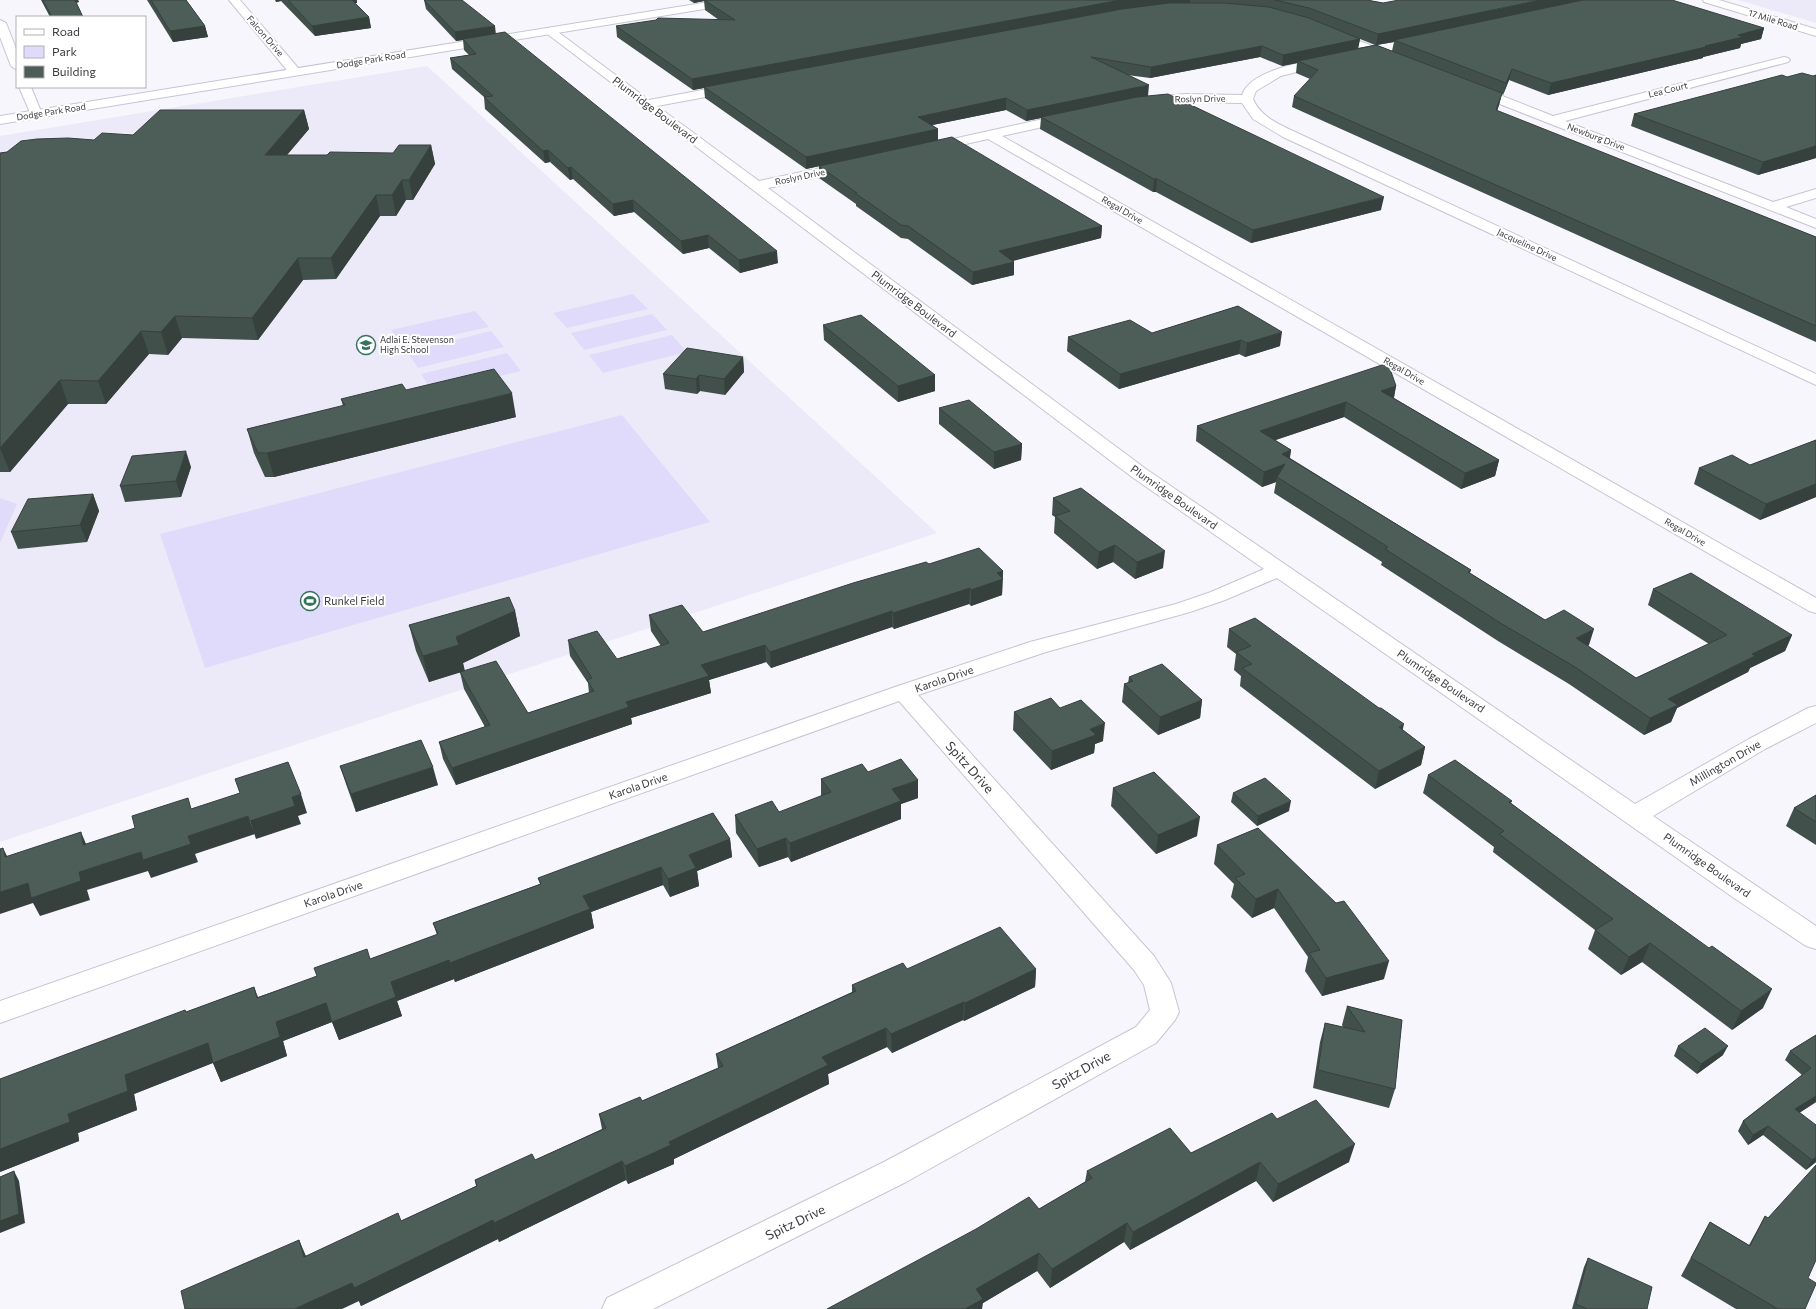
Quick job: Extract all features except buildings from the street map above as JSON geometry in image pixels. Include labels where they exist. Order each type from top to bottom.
[{"type":"street","name":"Falcon Drive","points":[[234,0],[295,72]]},
{"type":"street","name":"Dodge Park Road","points":[[0,120],[741,0]]},
{"type":"street","name":"17 Mile Road","points":[[1708,0],[1816,33]]},
{"type":"street","points":[[0,23],[16,63]]},
{"type":"street","points":[[1317,28],[1407,63]]},
{"type":"street","name":"Plumridge Boulevard","points":[[550,31],[1139,473],[1636,815],[1743,891],[1816,939]]},
{"type":"street","points":[[1354,56],[1399,46]]},
{"type":"street","points":[[1247,99],[1250,89],[1267,77],[1293,68],[1338,59]]},
{"type":"street","name":"Lea Court","points":[[1552,120],[1784,60]]},
{"type":"street","points":[[646,104],[747,85]]},
{"type":"street","name":"Newburg Drive","points":[[1464,86],[1816,224]]},
{"type":"street","points":[[25,88],[36,114]]},
{"type":"street","name":"Roslyn Drive","points":[[1136,103],[1186,98],[1247,99]]},
{"type":"street","name":"Jacqueline Drive","points":[[1247,99],[1249,106],[1254,113],[1267,123],[1288,134],[1816,380]]},
{"type":"street","points":[[914,152],[1081,115]]},
{"type":"street","name":"Regal Drive","points":[[991,135],[1816,607]]},
{"type":"street","name":"Roslyn Drive","points":[[757,186],[860,163]]},
{"type":"street","points":[[1773,207],[1816,193]]},
{"type":"street","name":"Karola Drive","points":[[0,1012],[903,692],[1038,647],[1114,628],[1183,608],[1218,596],[1279,570]]},
{"type":"street","name":"Spitz Drive","points":[[619,1309],[895,1172],[1146,1035],[1165,1012],[1157,983],[1144,963],[903,692]]},
{"type":"street","name":"Millington Drive","points":[[1636,815],[1757,744],[1816,713]]},
{"type":"shaded area","points":[[1738,0],[1816,0],[1816,23]]},
{"type":"shaded area","name":"Adlai E. Stevenson High School","points":[[427,66],[937,533],[0,842],[0,136]]},
{"type":"green space","points":[[633,294],[648,309],[567,328],[553,313]]},
{"type":"green space","points":[[475,311],[489,327],[403,346],[391,330]]},
{"type":"green space","points":[[652,314],[667,330],[584,350],[571,333]]},
{"type":"green space","points":[[491,331],[504,347],[418,368],[407,352]]},
{"type":"green space","points":[[672,335],[687,352],[603,373],[589,355]]},
{"type":"green space","points":[[507,353],[521,371],[433,392],[421,374]]},
{"type":"green space","name":"Runkel Field","points":[[622,415],[710,522],[205,668],[160,534]]},
{"type":"green space","points":[[0,498],[17,504],[0,543]]},
{"type":"place","name":"Adlai E. Stevenson High School","points":[[366,345]]},
{"type":"place","name":"Runkel Field","points":[[310,601]]}]
